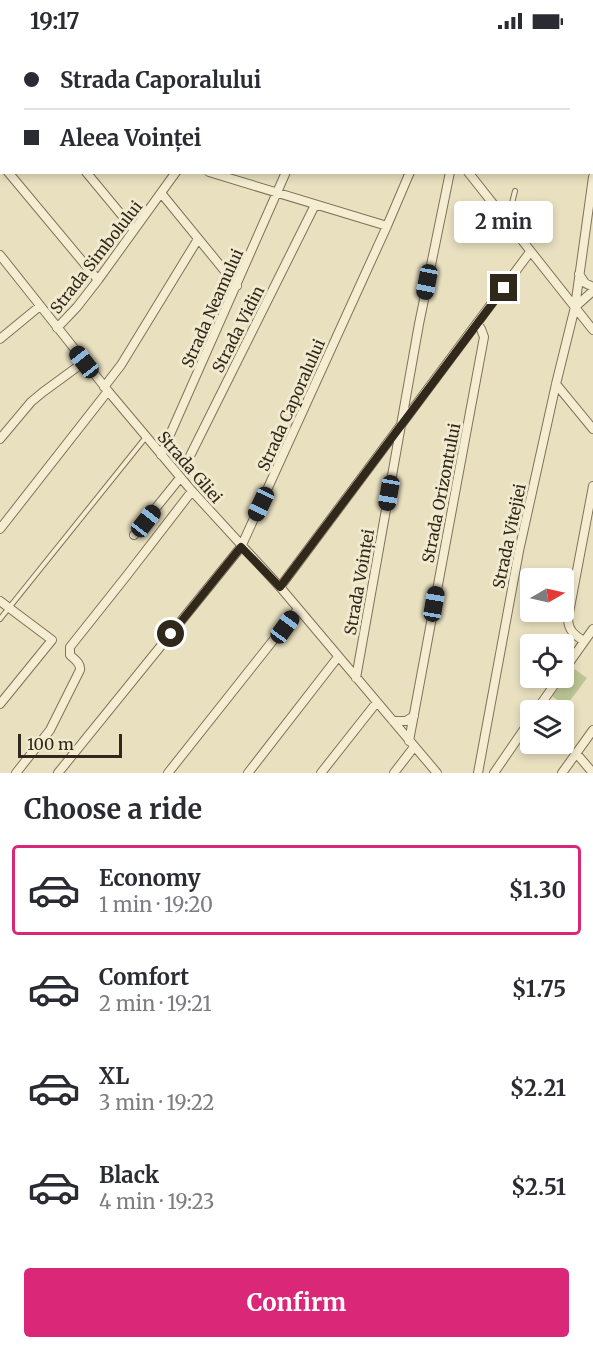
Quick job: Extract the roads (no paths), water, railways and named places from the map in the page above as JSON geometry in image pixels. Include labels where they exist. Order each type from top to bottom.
[{"type":"street","points":[[10,174],[98,280]]},
{"type":"street","points":[[88,174],[134,230]]},
{"type":"street","name":"Strada Simbolului","points":[[57,328],[98,280],[175,174]]},
{"type":"street","points":[[215,174],[387,226]]},
{"type":"street","name":"Strada Neamului","points":[[161,455],[285,174]]},
{"type":"street","name":"Strada Caporalului","points":[[58,773],[241,547],[409,174]]},
{"type":"street","name":"Strada Voinței","points":[[356,678],[421,313],[450,174]]},
{"type":"street","points":[[470,174],[593,330]]},
{"type":"street","name":"Strada Vitejiei","points":[[478,773],[519,550],[574,307],[590,211],[593,177]]},
{"type":"street","points":[[161,193],[237,286]]},
{"type":"street","name":"Strada Vidin","points":[[185,466],[315,204]]},
{"type":"street","points":[[0,529],[106,389],[198,239]]},
{"type":"street","points":[[280,587],[530,252]]},
{"type":"street","name":"Strada Gliei","points":[[0,255],[84,362],[180,478],[280,587],[437,773]]},
{"type":"street","points":[[574,307],[593,289],[579,274]]},
{"type":"street","points":[[0,339],[40,306]]},
{"type":"street","name":"Strada Orizontului","points":[[411,744],[414,716],[484,337],[477,323]]},
{"type":"street","points":[[0,439],[31,402],[84,362]]},
{"type":"street","points":[[556,384],[593,429]]},
{"type":"street","points":[[134,536],[180,478]]},
{"type":"street","points":[[584,641],[572,632],[568,618],[593,486]]},
{"type":"street","points":[[16,773],[50,730],[81,670],[79,664],[70,655],[70,646],[192,491]]},
{"type":"street","points":[[0,601],[51,640],[0,704]]},
{"type":"street","points":[[168,773],[298,609]]},
{"type":"street","points":[[574,656],[593,629]]},
{"type":"street","points":[[248,773],[338,657]]},
{"type":"street","points":[[321,773],[377,702]]},
{"type":"street","points":[[393,721],[406,721],[414,716]]},
{"type":"street","points":[[562,773],[593,730]]},
{"type":"street","points":[[494,773],[520,735]]},
{"type":"street","points":[[394,773],[411,744]]},
{"type":"street","points":[[576,753],[593,773]]},
{"type":"lane","points":[[502,216],[511,207],[515,191]]},
{"type":"lane","points":[[0,619],[146,437]]}]
